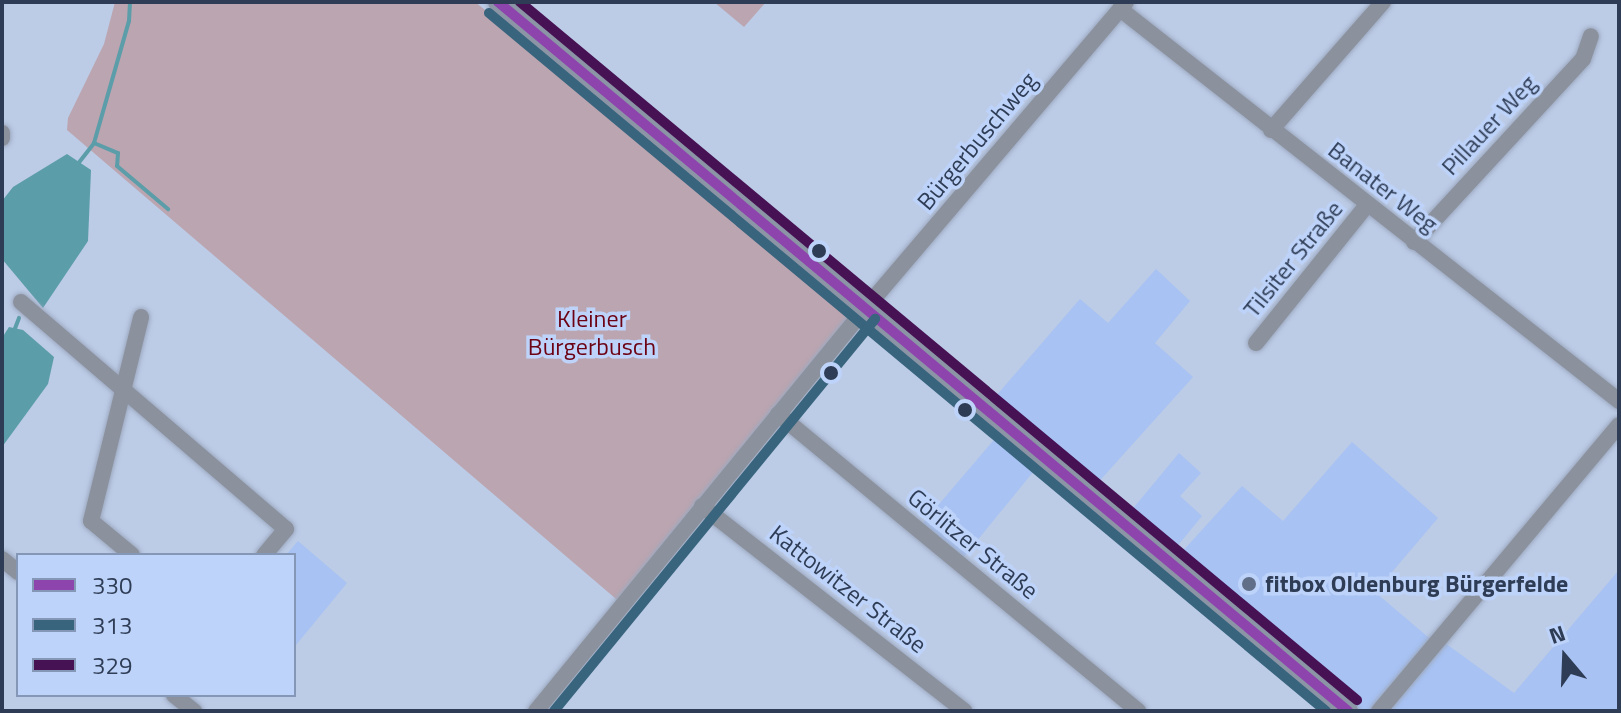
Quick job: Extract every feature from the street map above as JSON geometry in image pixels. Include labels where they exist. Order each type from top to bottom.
[{"type":"main road","points":[[498,2],[1348,711]]},
{"type":"street","points":[[1271,130],[1383,2]]},
{"type":"street","name":"Bürgerbuschweg","points":[[536,711],[864,310],[1123,6]]},
{"type":"street","name":"Banater Weg","points":[[1123,6],[1271,130],[1619,401]]},
{"type":"street","name":"Pillauer Weg","points":[[1414,242],[1583,59],[1591,36]]},
{"type":"street","name":"Tilsiter Straße","points":[[1256,343],[1367,205]]},
{"type":"street","points":[[21,302],[286,529],[266,553]]},
{"type":"street","points":[[130,553],[91,521],[141,317]]},
{"type":"street","name":"Görlitzer Straße","points":[[778,414],[1138,711]]},
{"type":"street","points":[[1379,711],[1619,425]]},
{"type":"street","name":"Kattowitzer Straße","points":[[702,506],[964,711]]},
{"type":"street","points":[[176,697],[194,711]]},
{"type":"shaded area","points":[[67,154],[91,170],[88,241],[43,308],[2,259],[2,201],[13,187]]},
{"type":"shaded area","points":[[1156,269],[1190,301],[1155,343],[1193,377],[1094,487],[1051,450],[958,564],[917,530],[1016,414],[996,396],[1080,299],[1108,323]]},
{"type":"shaded area","points":[[9,327],[23,330],[54,357],[48,384],[2,447],[2,338]]},
{"type":"shaded area","points":[[1352,442],[1438,518],[1375,592],[1435,643],[1379,711],[1348,711],[1171,564],[1242,486],[1283,521]]},
{"type":"shaded area","points":[[1179,453],[1201,473],[1180,496],[1202,516],[1166,560],[1121,523]]},
{"type":"shaded area","points":[[298,541],[347,583],[296,645],[296,553],[288,553]]},
{"type":"shaded area","points":[[1619,570],[1619,711],[1389,711],[1445,643],[1514,693]]},
{"type":"green space","name":"Kleiner Bürgerbusch","points":[[115,2],[475,2],[864,310],[622,604],[67,130],[68,118],[104,44]]},
{"type":"green space","points":[[714,2],[766,2],[744,27]]},
{"type":"waterway","points":[[77,165],[94,143],[129,21],[130,2]]},
{"type":"waterway","points":[[94,143],[118,153],[117,166],[168,209]]},
{"type":"waterway","points":[[14,331],[19,318]]},
{"type":"transit line","name":"330","points":[[498,2],[1348,711]]},
{"type":"transit line","name":"329","points":[[520,2],[1357,700]]},
{"type":"transit line","name":"313","points":[[489,13],[1326,711]]},
{"type":"transit line","name":"313","points":[[554,711],[875,319]]},
{"type":"place","name":"fitbox Oldenburg Bürgerfelde","points":[[1249,584]]}]
